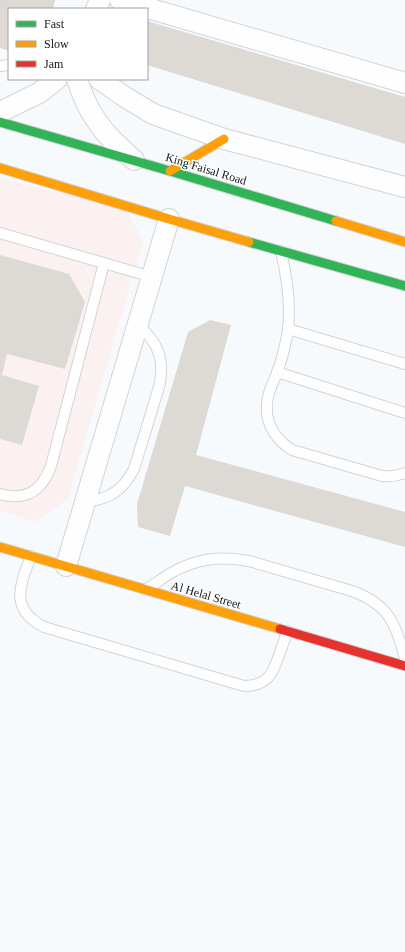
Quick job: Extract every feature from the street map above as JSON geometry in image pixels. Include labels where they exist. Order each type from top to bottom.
[{"type":"main road","name":"King Faisal Road","points":[[0,122],[134,160],[405,242]]},
{"type":"main road","points":[[170,171],[224,139]]},
{"type":"main road","points":[[0,168],[169,219],[405,286]]},
{"type":"main road","name":"Al Helal Street","points":[[0,547],[405,666]]},
{"type":"street","points":[[120,0],[147,8]]},
{"type":"street","points":[[148,8],[405,83]]},
{"type":"street","points":[[0,112],[39,93],[56,80]]},
{"type":"street","points":[[77,80],[84,100],[99,125],[110,138],[134,160]]},
{"type":"street","points":[[100,80],[153,114],[224,139],[405,188]]},
{"type":"street","points":[[66,566],[169,219]]},
{"type":"lane","points":[[0,233],[152,277]]},
{"type":"lane","points":[[281,251],[288,282],[289,313],[286,344],[269,394],[267,405],[267,416],[270,427],[283,444],[292,450],[382,476],[391,477],[405,473]]},
{"type":"lane","points":[[0,494],[10,497],[28,494],[43,483],[48,475],[104,263]]},
{"type":"lane","points":[[86,501],[106,497],[123,486],[129,478],[134,469],[159,387],[161,372],[160,357],[157,348],[152,339],[138,325]]},
{"type":"lane","points":[[288,329],[405,364]]},
{"type":"lane","points":[[277,372],[405,412]]},
{"type":"lane","points":[[30,556],[22,581],[20,592],[21,602],[29,618],[44,627],[244,686],[260,684],[272,674],[287,632]]},
{"type":"lane","points":[[146,590],[170,573],[184,566],[200,561],[217,558],[233,558],[249,561],[352,591],[374,601],[383,609],[396,629],[405,658]]},
{"type":"shaded area","points":[[0,178],[127,209],[143,241],[68,499],[35,522],[0,511]]},
{"type":"building","points":[[0,0],[55,0],[53,8],[8,8],[8,51],[0,48]]},
{"type":"building","points":[[148,21],[405,97],[405,144],[148,65]]},
{"type":"building","points":[[0,255],[69,274],[85,302],[65,369],[7,354],[2,375],[39,386],[22,445],[0,439]]},
{"type":"building","points":[[210,320],[231,325],[196,455],[405,512],[405,547],[185,486],[170,536],[138,527],[137,504],[188,332]]},
{"type":"traffic: fast","points":[[0,122],[336,221]]},
{"type":"traffic: fast","points":[[249,242],[405,286]]},
{"type":"traffic: slow","points":[[170,171],[224,139]]},
{"type":"traffic: slow","points":[[0,168],[249,242]]},
{"type":"traffic: slow","points":[[336,221],[405,242]]},
{"type":"traffic: slow","points":[[0,547],[280,629]]},
{"type":"traffic: jam","points":[[280,629],[405,666]]}]
